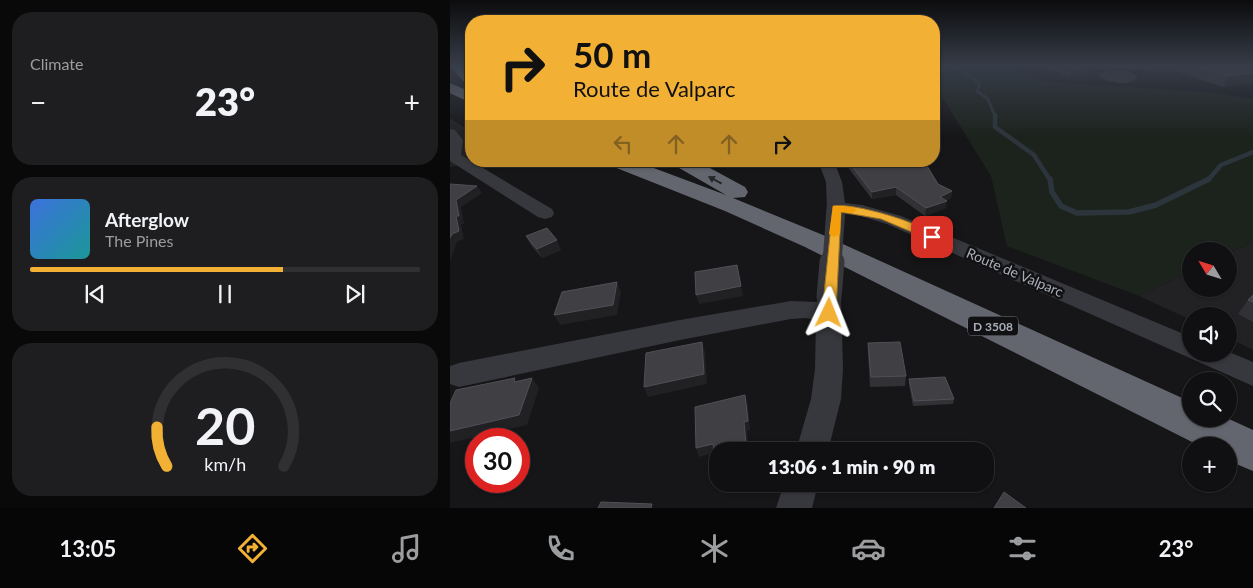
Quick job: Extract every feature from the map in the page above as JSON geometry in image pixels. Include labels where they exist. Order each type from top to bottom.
[{"type":"highway","name":"D 3508","points":[[631,167],[742,210],[880,272],[1253,451]]},
{"type":"highway","points":[[692,167],[880,272]]},
{"type":"street","points":[[450,134],[456,140],[453,150],[454,157],[465,164]]},
{"type":"street","points":[[470,167],[545,213]]},
{"type":"street","points":[[814,442],[827,389],[829,369],[829,305],[836,208],[834,182],[828,167]]},
{"type":"street","name":"Route de Valparc","points":[[836,208],[862,211],[894,220],[1182,344]]},
{"type":"street","points":[[459,375],[670,332],[829,305]]},
{"type":"street","points":[[1224,362],[1253,374]]},
{"type":"street","points":[[794,508],[799,492]]},
{"type":"shaded area","points":[[940,90],[1170,90],[1205,92],[1253,99],[1253,242],[1238,249],[1238,242],[1182,242],[1182,275],[1139,296],[1007,246],[991,176],[940,94]]},
{"type":"shaded area","points":[[450,118],[465,128],[465,164],[450,167]]},
{"type":"shaded area","points":[[1253,242],[1253,350],[1237,342],[1237,307],[1182,307],[1182,316],[1139,296],[1182,275],[1182,298],[1238,298],[1238,249]]},
{"type":"building","points":[[853,167],[928,167],[938,184],[952,191],[940,197],[947,201],[926,208],[896,187],[872,192]]},
{"type":"building","points":[[450,184],[477,186],[456,200],[459,216],[456,216],[459,231],[452,234],[450,238]]},
{"type":"building","points":[[547,228],[557,240],[537,249],[526,236]]},
{"type":"building","points":[[737,265],[741,286],[696,295],[695,272]]},
{"type":"building","points":[[617,282],[613,305],[554,315],[562,292]]},
{"type":"building","points":[[1253,295],[1253,302],[1248,300]]},
{"type":"building","points":[[702,342],[704,374],[644,387],[646,353]]},
{"type":"building","points":[[900,342],[906,376],[871,377],[868,343]]},
{"type":"building","points":[[945,377],[954,399],[914,401],[909,379]]},
{"type":"building","points":[[515,378],[514,382],[532,378],[519,415],[450,431],[450,403],[456,390]]},
{"type":"building","points":[[745,395],[748,421],[744,422],[746,442],[709,442],[709,445],[696,448],[695,407]]},
{"type":"building","points":[[1004,492],[1026,508],[994,508]]},
{"type":"building","points":[[601,502],[652,504],[651,508],[598,508]]},
{"type":"waterway","points":[[978,90],[988,99],[995,116]]},
{"type":"waterway","points":[[995,116],[995,127],[1034,155],[1050,180]]},
{"type":"waterway","points":[[1209,179],[1221,165],[1253,152]]},
{"type":"waterway","points":[[1050,179],[1052,192],[1061,206],[1077,213],[1129,212],[1156,205],[1209,179]]},
{"type":"slow traffic","points":[[834,234],[836,208],[852,210]]},
{"type":"route","points":[[829,313],[836,208],[862,211],[885,217],[932,237]]}]
